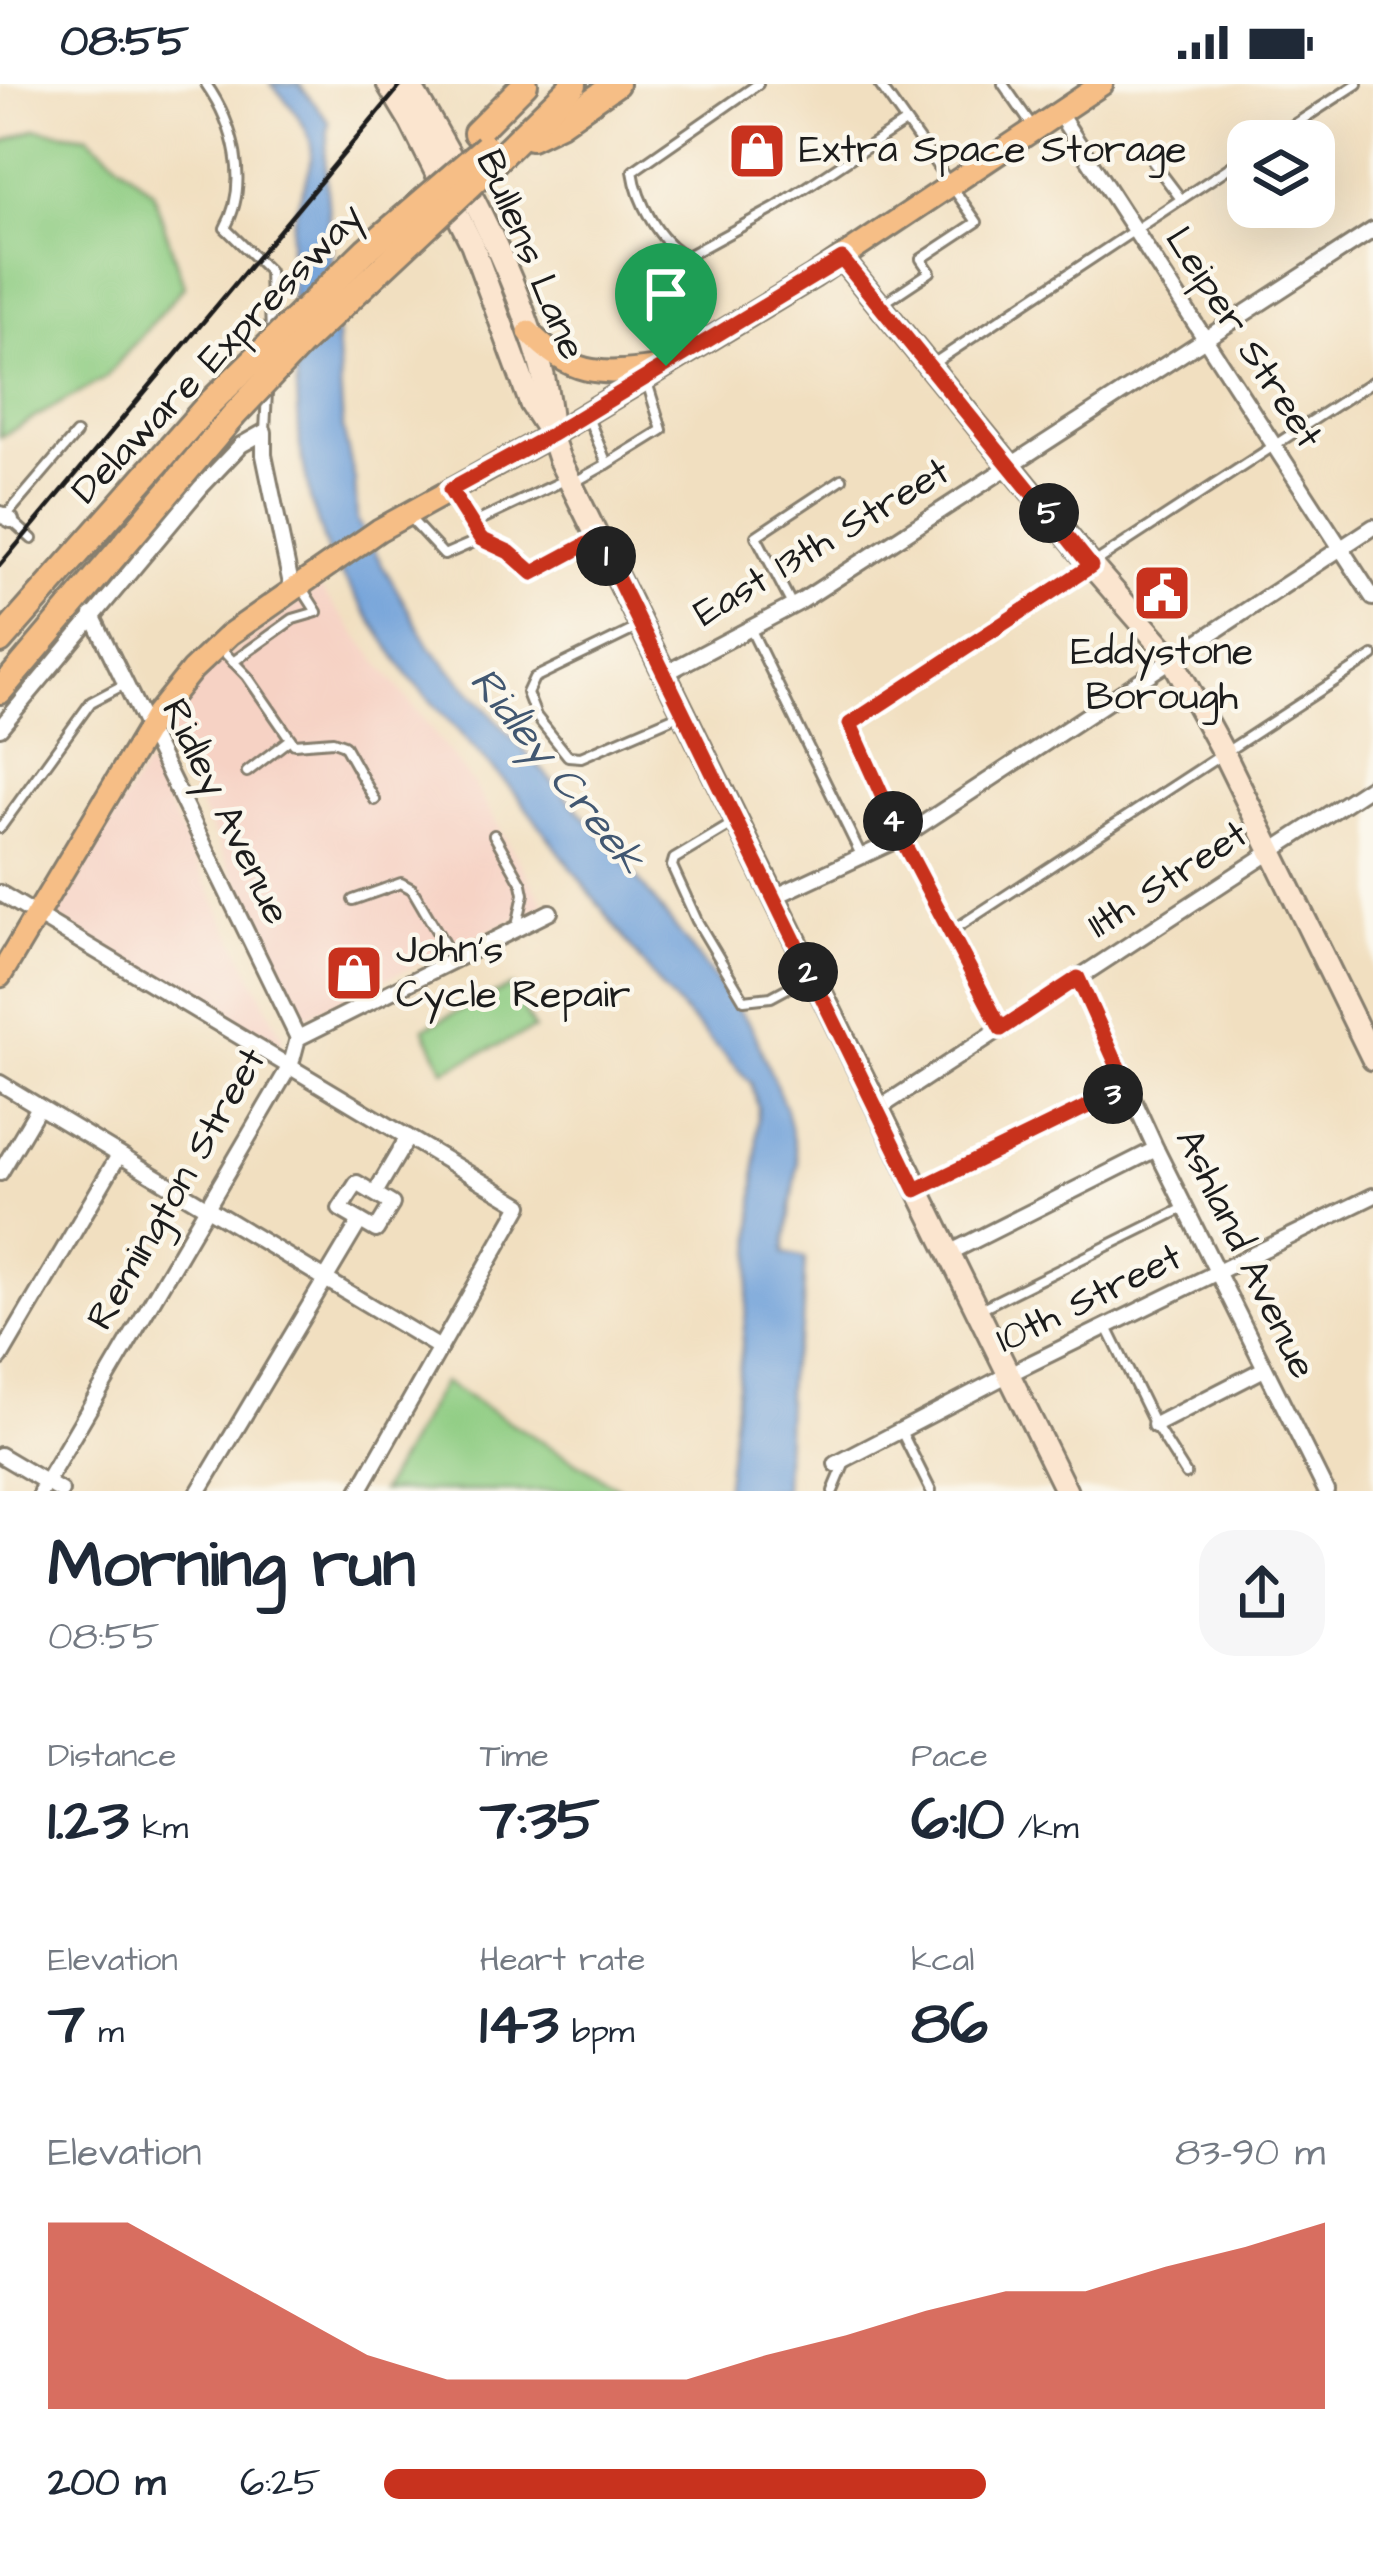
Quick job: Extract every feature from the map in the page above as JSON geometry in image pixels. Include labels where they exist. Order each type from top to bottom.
[{"type":"highway","points":[[493,147],[525,84]]},
{"type":"highway","name":"Delaware Expressway","points":[[0,691],[232,417],[555,84]]},
{"type":"highway","name":"Delaware Expressway","points":[[0,641],[210,403],[365,250],[574,84]]},
{"type":"highway","points":[[493,147],[560,123],[616,84]]},
{"type":"main road","points":[[0,976],[148,729],[182,681],[217,645],[370,536],[551,435],[842,259],[1102,84]]},
{"type":"main road","points":[[529,332],[554,356],[585,370],[609,373],[666,366]]},
{"type":"street","name":"Bullens Lane","points":[[388,84],[472,244],[531,404],[551,435]]},
{"type":"street","name":"Bullens Lane","points":[[409,84],[490,236],[529,332],[551,398],[551,435]]},
{"type":"street","name":"Leiper Street","points":[[1058,112],[1373,598]]},
{"type":"street","name":"East 13th Street","points":[[664,674],[793,606],[1373,230]]},
{"type":"street","points":[[842,259],[1091,566],[1171,657],[1224,754],[1373,1059]]},
{"type":"street","points":[[0,728],[225,460],[264,432],[264,455],[296,587]]},
{"type":"street","points":[[551,435],[810,976],[1066,1491]]},
{"type":"street","points":[[772,898],[901,838],[1373,527]]},
{"type":"street","name":"Ridley Avenue","points":[[92,615],[298,1038]]},
{"type":"street","name":"11th Street","points":[[878,1109],[1373,785]]},
{"type":"street","points":[[0,893],[521,1205],[359,1491]]},
{"type":"street","name":"Remington Street","points":[[43,1487],[290,1064],[298,1038],[550,912]]},
{"type":"street","name":"Ashland Avenue","points":[[1078,978],[1156,1149],[1326,1491]]},
{"type":"street","points":[[0,1083],[440,1348]]},
{"type":"street","points":[[0,1173],[39,1107]]},
{"type":"street","points":[[375,1193],[409,1137]]},
{"type":"street","points":[[947,1254],[1156,1149]]},
{"type":"street","points":[[0,1358],[119,1155]]},
{"type":"street","points":[[357,1183],[375,1193],[392,1204],[376,1230],[340,1209],[357,1183]]},
{"type":"street","name":"10th Street","points":[[841,1461],[1373,1196]]},
{"type":"street","points":[[199,1491],[360,1222]]},
{"type":"street","points":[[1155,1425],[1264,1369]]},
{"type":"street","points":[[0,1455],[43,1487],[61,1491]]},
{"type":"lane","points":[[206,84],[224,114],[235,160],[235,211],[225,228],[261,259],[272,280],[264,432]]},
{"type":"lane","points":[[758,84],[633,171],[636,193],[672,250],[687,256],[775,208],[904,123]]},
{"type":"lane","points":[[879,84],[976,223],[920,259],[930,272],[880,305]]},
{"type":"lane","points":[[1004,84],[1034,128]]},
{"type":"lane","points":[[1301,120],[1357,84]]},
{"type":"lane","points":[[1154,162],[1180,199]]},
{"type":"lane","points":[[930,366],[1227,169]]},
{"type":"lane","points":[[472,524],[607,464],[662,430],[646,379]]},
{"type":"lane","points":[[1001,1029],[901,838],[852,735],[852,721],[1373,381]]},
{"type":"lane","points":[[586,414],[607,464]]},
{"type":"lane","points":[[32,538],[5,517],[76,434]]},
{"type":"lane","points":[[793,606],[756,536],[842,479]]},
{"type":"lane","points":[[450,490],[481,539],[509,552],[533,573],[598,538]]},
{"type":"lane","points":[[406,515],[445,555],[481,539]]},
{"type":"lane","points":[[233,662],[293,620],[317,612],[296,587]]},
{"type":"lane","points":[[640,627],[534,679],[527,693],[536,716],[568,756],[581,757],[682,713]]},
{"type":"lane","points":[[750,628],[862,856]]},
{"type":"lane","points":[[217,645],[294,744],[333,741],[344,745],[375,800]]},
{"type":"lane","points":[[950,932],[1373,656]]},
{"type":"lane","points":[[0,828],[91,702],[125,684]]},
{"type":"lane","points":[[247,772],[290,739]]},
{"type":"lane","points":[[735,822],[674,859],[672,866],[744,1000],[771,997],[810,976]]},
{"type":"lane","points":[[494,835],[522,884],[517,928]]},
{"type":"lane","points":[[353,900],[401,883],[412,889],[453,959]]},
{"type":"lane","points":[[916,1190],[1127,1087]]},
{"type":"lane","points":[[975,1311],[1185,1208]]},
{"type":"lane","points":[[1106,1327],[1155,1425],[1186,1474]]},
{"type":"lane","points":[[901,1431],[931,1491]]},
{"type":"lane","points":[[833,1491],[841,1461]]},
{"type":"shaded area","points":[[319,587],[473,783],[545,905],[303,1018],[163,731],[198,679]]},
{"type":"shaded area","points":[[147,763],[282,1037],[274,1049],[53,916]]},
{"type":"green space","points":[[35,129],[88,136],[153,192],[184,286],[105,378],[0,437],[0,143]]},
{"type":"green space","points":[[511,986],[534,1029],[444,1070],[424,1028]]},
{"type":"green space","points":[[443,1382],[624,1491],[381,1491]]},
{"type":"water","points":[[271,84],[299,84],[329,122],[325,157],[343,429],[355,481],[357,521],[430,647],[620,856],[751,1026],[786,1109],[798,1163],[784,1253],[805,1258],[802,1328],[788,1371],[784,1491],[726,1491],[752,1259],[758,1107],[751,1083],[663,990],[516,794],[409,677],[329,556],[311,502],[300,446],[290,255],[292,226],[312,150],[294,111]]},
{"type":"railway","points":[[0,565],[402,84]]},
{"type":"place","name":"Extra Space Storage","points":[[757,151]]},
{"type":"place","name":"Eddystone Borough","points":[[1162,593]]},
{"type":"place","name":"John's Cycle Repair","points":[[354,973]]},
{"type":"route","points":[[842,259],[1091,566],[850,724],[901,838],[1001,1029],[1078,978],[1127,1087],[916,1190],[598,538],[533,573],[509,552],[481,539],[450,490],[666,366],[842,259]]},
{"type":"water label","name":"Ridley Creek","points":[[557,771]]}]
